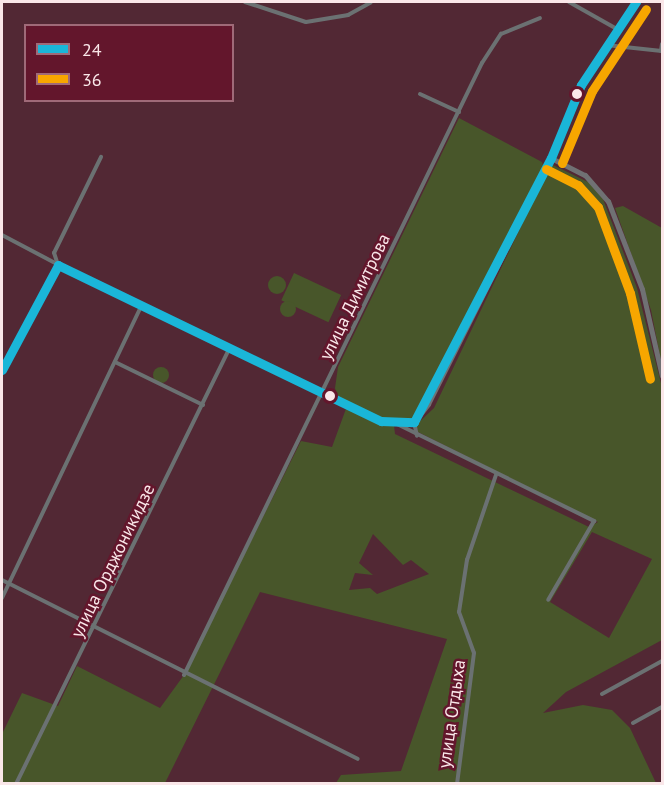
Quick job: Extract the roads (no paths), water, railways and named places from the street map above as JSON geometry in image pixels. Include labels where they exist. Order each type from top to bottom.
[{"type":"main road","points":[[2,370],[58,265],[324,393],[397,424],[414,422],[428,404],[605,45],[636,2]]},
{"type":"main road","points":[[551,158],[585,175],[608,201],[642,289],[663,376]]},
{"type":"street","points":[[245,2],[306,22],[348,15],[371,2]]},
{"type":"street","points":[[569,2],[617,29]]},
{"type":"street","name":"улица Димитрова","points":[[184,675],[324,393],[459,111],[501,34],[540,18]]},
{"type":"street","points":[[605,45],[662,51],[663,44]]},
{"type":"street","points":[[420,94],[459,111]]},
{"type":"street","points":[[58,265],[54,253],[101,157]]},
{"type":"street","points":[[2,235],[58,265]]},
{"type":"street","points":[[2,598],[142,304]]},
{"type":"street","name":"улица Орджоникидзе","points":[[16,783],[97,627],[230,348]]},
{"type":"street","points":[[115,362],[203,405]]},
{"type":"street","points":[[414,422],[417,436]]},
{"type":"street","points":[[397,424],[496,475],[594,521],[548,600]]},
{"type":"street","name":"улица Отдыха","points":[[457,783],[474,653],[459,612],[467,560],[496,475]]},
{"type":"street","points":[[2,580],[97,627],[184,675],[358,759]]},
{"type":"street","points":[[602,694],[663,662]]},
{"type":"street","points":[[633,723],[663,707]]}]
